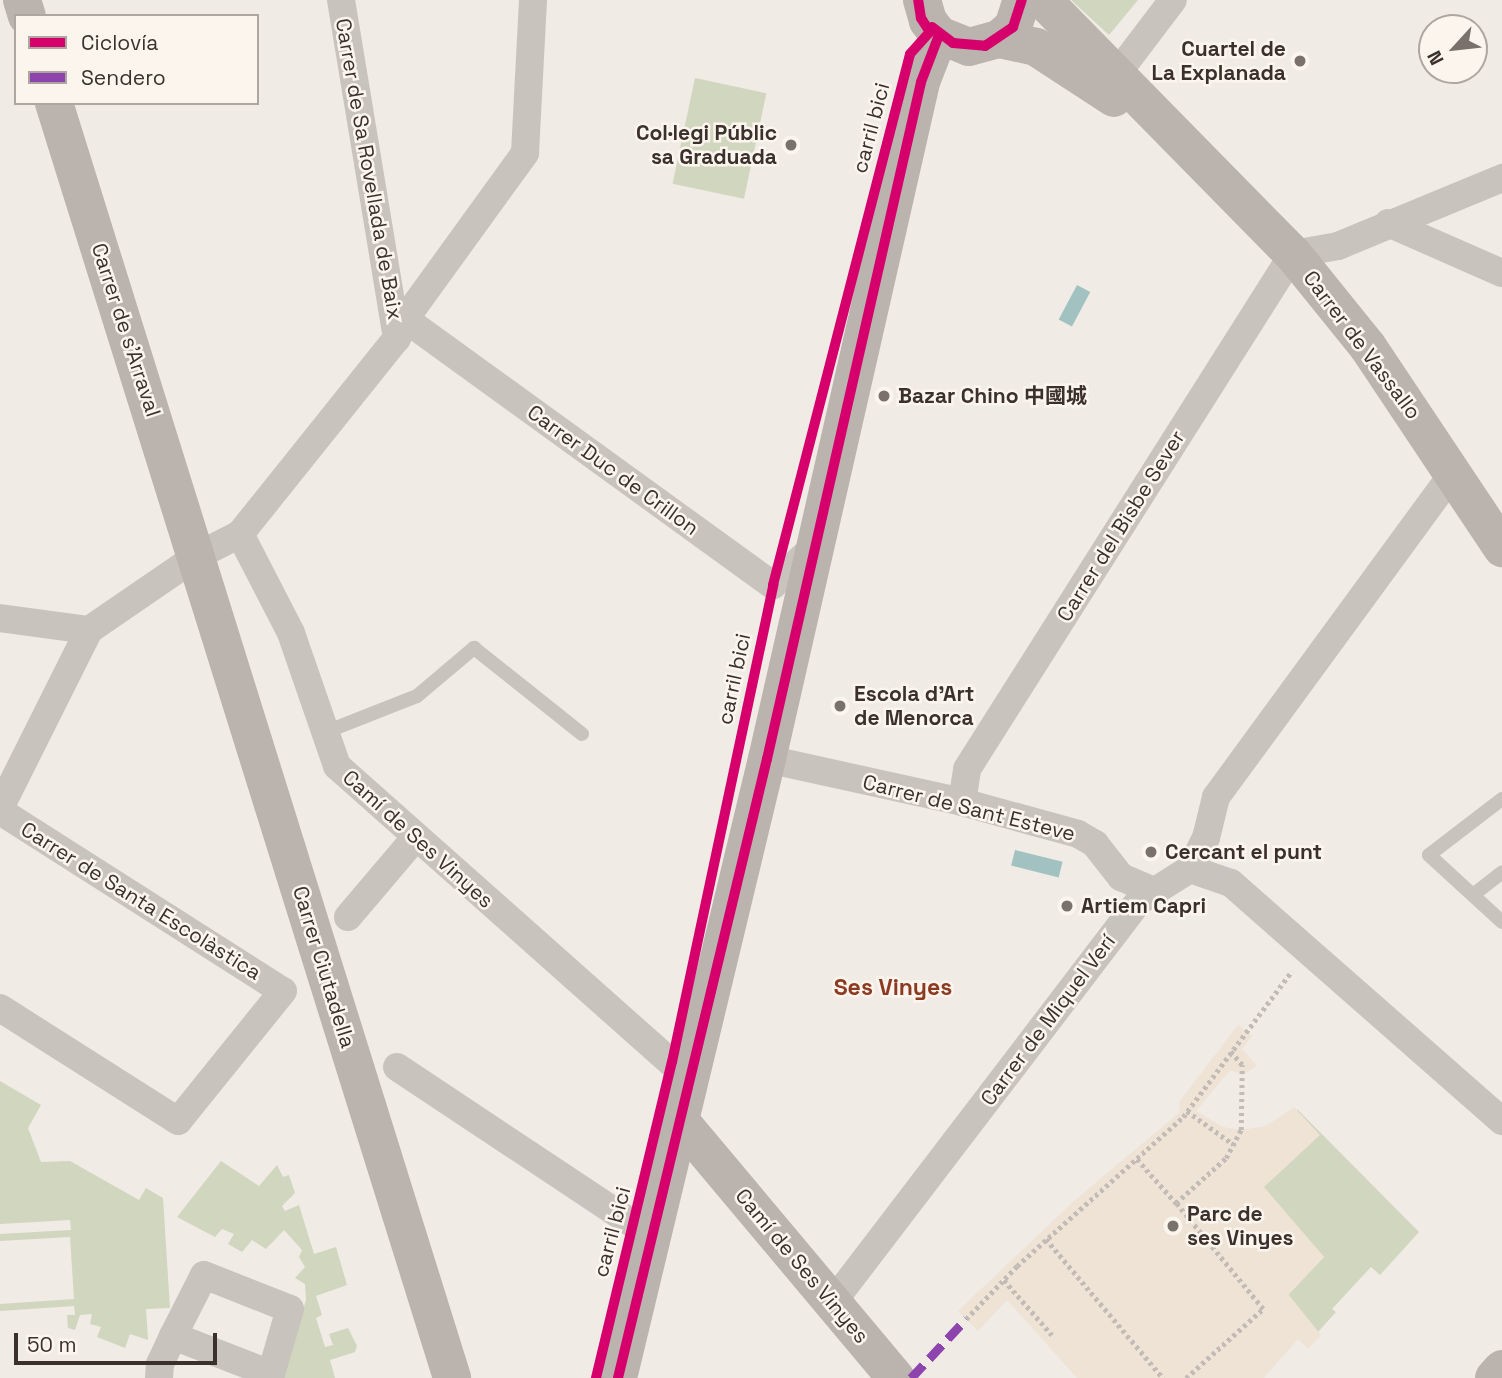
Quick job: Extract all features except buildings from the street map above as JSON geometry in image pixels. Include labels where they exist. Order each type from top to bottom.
[{"type":"street","name":"Carrer de Sa Rovellada de Baix","points":[[341,0],[401,329]]},
{"type":"street","points":[[0,810],[89,630],[197,556],[240,534],[401,329],[525,153],[533,0]]},
{"type":"street","points":[[922,0],[928,21],[939,35],[969,47],[999,39],[1013,27],[1022,0]]},
{"type":"street","name":"Carrer de Vassallo","points":[[1043,0],[1293,254],[1368,347],[1455,471],[1502,548]]},
{"type":"street","points":[[1116,75],[1173,0]]},
{"type":"street","points":[[618,1378],[654,1238],[689,1078],[767,759],[921,82],[939,35]]},
{"type":"street","name":"Carrer de Vassallo","points":[[999,39],[1036,47],[1071,67],[1200,160]]},
{"type":"street","name":"Carrer de s'Arraval","points":[[55,105],[197,556]]},
{"type":"street","points":[[1293,254],[1338,246],[1388,222],[1502,178]]},
{"type":"street","points":[[1388,222],[1502,273]]},
{"type":"street","name":"Carrer del Bisbe Sever","points":[[962,802],[967,769],[1293,254]]},
{"type":"street","name":"Carrer Duc de Crillon","points":[[401,329],[773,585],[817,544]]},
{"type":"street","points":[[1455,471],[1216,797],[1206,838],[1191,869],[1231,883],[1502,1121]]},
{"type":"street","name":"Camí de Ses Vinyes","points":[[240,534],[291,633],[323,733],[337,766],[415,838],[689,1078]]},
{"type":"street","name":"Carrer Ciutadella","points":[[197,556],[452,1378]]},
{"type":"street","points":[[0,618],[89,630]]},
{"type":"street","name":"Carrer de Sant Esteve","points":[[767,759],[962,802],[1078,834],[1095,844],[1121,877],[1152,890]]},
{"type":"street","name":"Carrer de Santa Escolàstica","points":[[0,810],[282,991],[178,1121],[0,1008]]},
{"type":"street","points":[[348,917],[415,838]]},
{"type":"street","name":"Carrer de Miquel Verí","points":[[832,1303],[1152,890],[1191,869]]},
{"type":"street","points":[[397,1067],[654,1238]]},
{"type":"street","name":"Camí de Ses Vinyes","points":[[681,1122],[896,1378]]},
{"type":"street","points":[[159,1378],[160,1364],[173,1336]]},
{"type":"street","points":[[1494,1378],[1502,1369]]},
{"type":"lane","points":[[323,733],[417,696],[474,648],[582,734]]},
{"type":"lane","points":[[1502,799],[1429,855],[1502,922]]},
{"type":"lane","points":[[1473,895],[1502,872]]},
{"type":"path","points":[[966,1319],[1046,1239],[1187,1111],[1287,977]]},
{"type":"path","points":[[1176,1203],[1226,1158],[1241,1130],[1242,1065],[1230,1051]]},
{"type":"path","points":[[1187,1111],[1233,1144]]},
{"type":"path","points":[[1137,1159],[1264,1309],[1186,1378]]},
{"type":"path","points":[[1046,1239],[1163,1378]]},
{"type":"path","points":[[1004,1280],[1052,1335]]},
{"type":"green space","points":[[1071,0],[1138,0],[1109,35]]},
{"type":"green space","points":[[695,78],[766,93],[744,199],[673,184]]},
{"type":"green space","points":[[0,1081],[41,1105],[28,1128],[41,1162],[70,1161],[139,1200],[146,1188],[163,1198],[170,1308],[146,1309],[148,1340],[130,1334],[125,1348],[97,1337],[101,1327],[90,1324],[92,1314],[80,1315],[75,1330],[68,1328],[67,1315],[75,1315],[74,1306],[0,1311],[0,1304],[74,1299],[70,1237],[0,1241],[0,1234],[71,1230],[70,1220],[0,1224]]},
{"type":"green space","points":[[1297,1109],[1419,1232],[1380,1275],[1371,1267],[1332,1309],[1336,1312],[1318,1332],[1288,1295],[1324,1257],[1263,1187]]},
{"type":"green space","points":[[221,1161],[259,1186],[277,1165],[283,1177],[289,1175],[295,1193],[282,1206],[285,1211],[299,1205],[314,1254],[336,1247],[347,1285],[316,1296],[322,1315],[316,1318],[325,1347],[333,1345],[329,1334],[348,1328],[357,1346],[355,1352],[330,1360],[335,1378],[283,1378],[306,1300],[305,1284],[295,1278],[305,1267],[299,1257],[302,1250],[284,1230],[266,1249],[252,1240],[242,1252],[228,1244],[234,1234],[222,1229],[215,1237],[177,1217]]},
{"type":"shaded area","name":"Parc de ses Vinyes","points":[[1238,1025],[1252,1036],[1242,1049],[1257,1066],[1243,1075],[1230,1070],[1196,1111],[1223,1127],[1241,1130],[1266,1126],[1294,1107],[1320,1135],[1264,1187],[1324,1257],[1288,1294],[1321,1335],[1308,1349],[1298,1339],[1264,1378],[1077,1378],[1007,1300],[978,1331],[958,1311],[1074,1201],[1180,1112],[1179,1102]]},
{"type":"water","points":[[1077,285],[1090,292],[1072,326],[1059,319]]},
{"type":"water","points":[[1015,850],[1063,862],[1059,877],[1011,866]]},
{"type":"marked path","points":[[911,1378],[966,1319]]},
{"type":"cycle path","name":"carril bici","points":[[596,1378],[672,1062],[773,585],[910,54],[930,32],[921,18],[918,0]]},
{"type":"cycle path","points":[[932,27],[953,43],[985,46],[1013,27],[1022,0]]},
{"type":"cycle path","points":[[618,1378],[767,759],[921,82],[939,35]]},
{"type":"place","name":"Cuartel de La Explanada","points":[[1300,61]]},
{"type":"place","name":"Col·legi Públic sa Graduada","points":[[791,145]]},
{"type":"place","name":"Bazar Chino 中國城","points":[[884,396]]},
{"type":"place","name":"Escola d'Art de Menorca","points":[[840,706]]},
{"type":"place","name":"Cercant el punt","points":[[1151,852]]},
{"type":"place","name":"Artiem Capri","points":[[1067,906]]},
{"type":"place","name":"Parc de ses Vinyes","points":[[1173,1226]]},
{"type":"district","name":"Ses Vinyes","points":[[893,987]]}]
